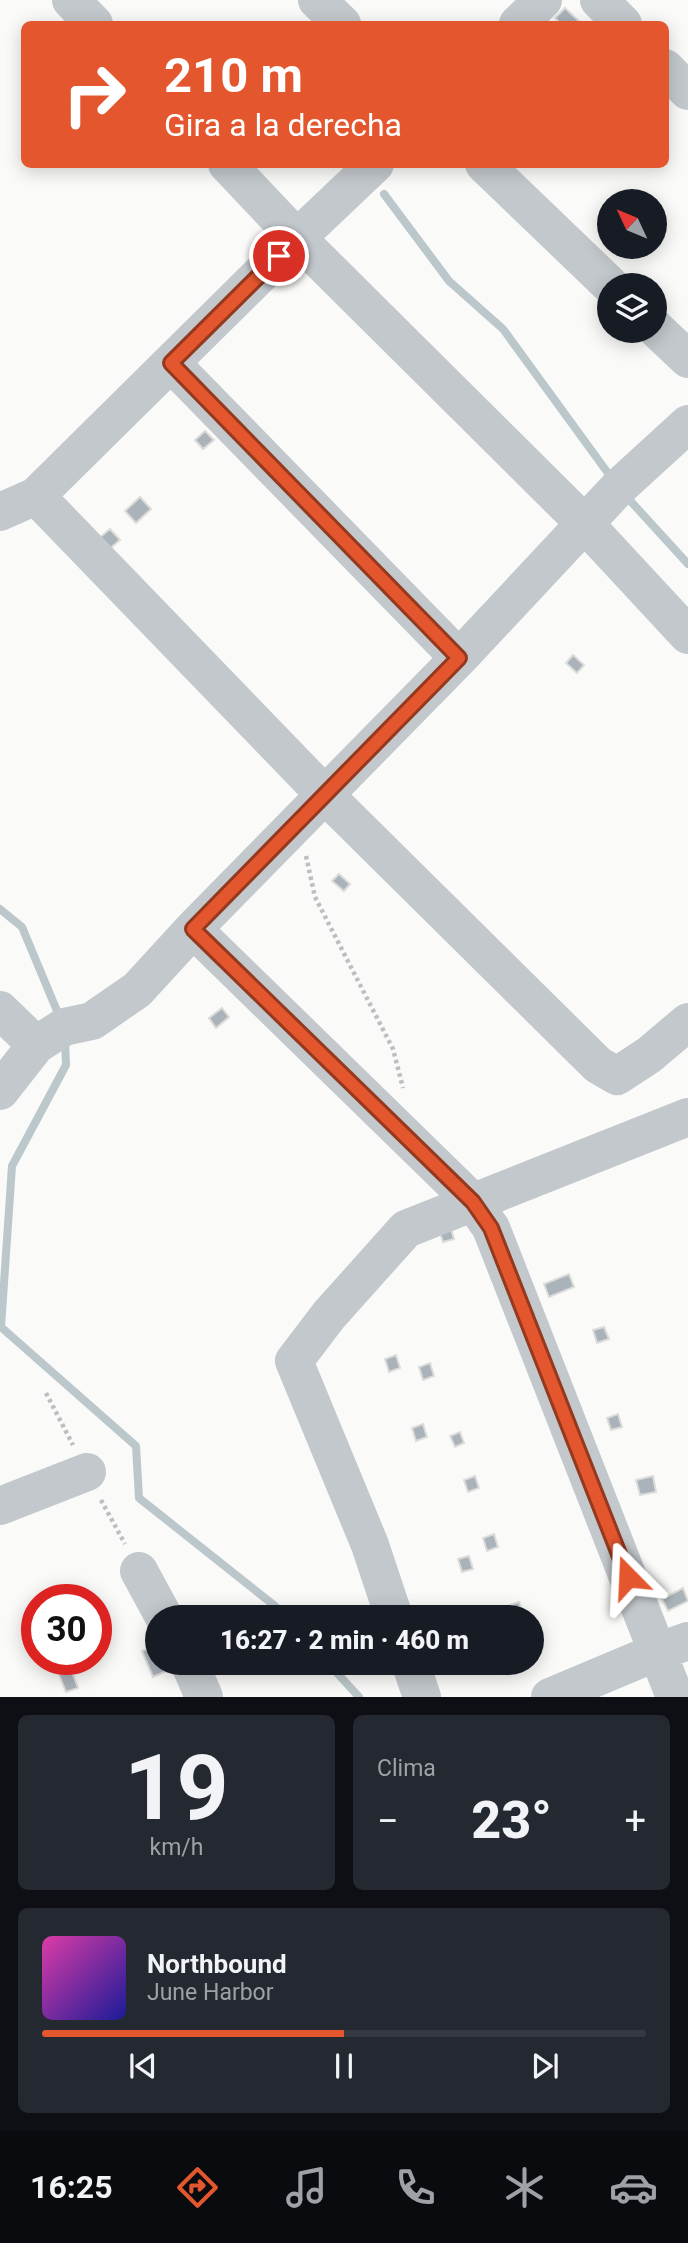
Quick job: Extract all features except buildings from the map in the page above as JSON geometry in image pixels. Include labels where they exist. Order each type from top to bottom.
[{"type":"street","points":[[71,0],[91,21]]},
{"type":"street","points":[[317,0],[339,21]]},
{"type":"street","points":[[521,21],[543,0]]},
{"type":"street","points":[[599,0],[620,21]]},
{"type":"street","points":[[669,72],[688,91]]},
{"type":"street","points":[[231,168],[297,238],[584,523],[688,635]]},
{"type":"street","points":[[0,512],[36,496],[370,168]]},
{"type":"street","points":[[488,168],[598,273]]},
{"type":"street","points":[[667,339],[688,359]]},
{"type":"street","points":[[171,363],[459,658]]},
{"type":"street","points":[[0,1091],[36,1045],[64,1027],[92,1021],[137,990],[193,929],[459,658],[618,488],[688,424]]},
{"type":"street","points":[[36,496],[314,805],[597,1065],[617,1076],[649,1055],[688,1022]]},
{"type":"street","points":[[193,929],[473,1202],[491,1228],[672,1646],[675,1697]]},
{"type":"street","points":[[0,1010],[36,1045]]},
{"type":"street","points":[[390,1605],[370,1545],[294,1362],[329,1315],[406,1229],[688,1117]]},
{"type":"street","points":[[0,1506],[86,1472]]},
{"type":"street","points":[[139,1571],[157,1605]]},
{"type":"street","points":[[550,1697],[672,1646]]},
{"type":"street","points":[[195,1675],[204,1697]]},
{"type":"street","points":[[414,1675],[422,1697]]},
{"type":"path","points":[[314,805],[305,855],[315,897],[393,1049],[405,1094]]},
{"type":"waterway","points":[[384,194],[449,281],[503,329],[613,480]]},
{"type":"waterway","points":[[625,495],[688,564]]},
{"type":"waterway","points":[[0,909],[22,927],[60,1018]]},
{"type":"waterway","points":[[65,1040],[66,1065],[12,1166],[1,1327],[136,1446],[139,1498],[274,1605]]},
{"type":"waterway","points":[[339,1675],[359,1697]]},
{"type":"route","points":[[279,256],[171,363],[459,658],[193,929],[473,1202],[491,1228],[628,1577]]}]
